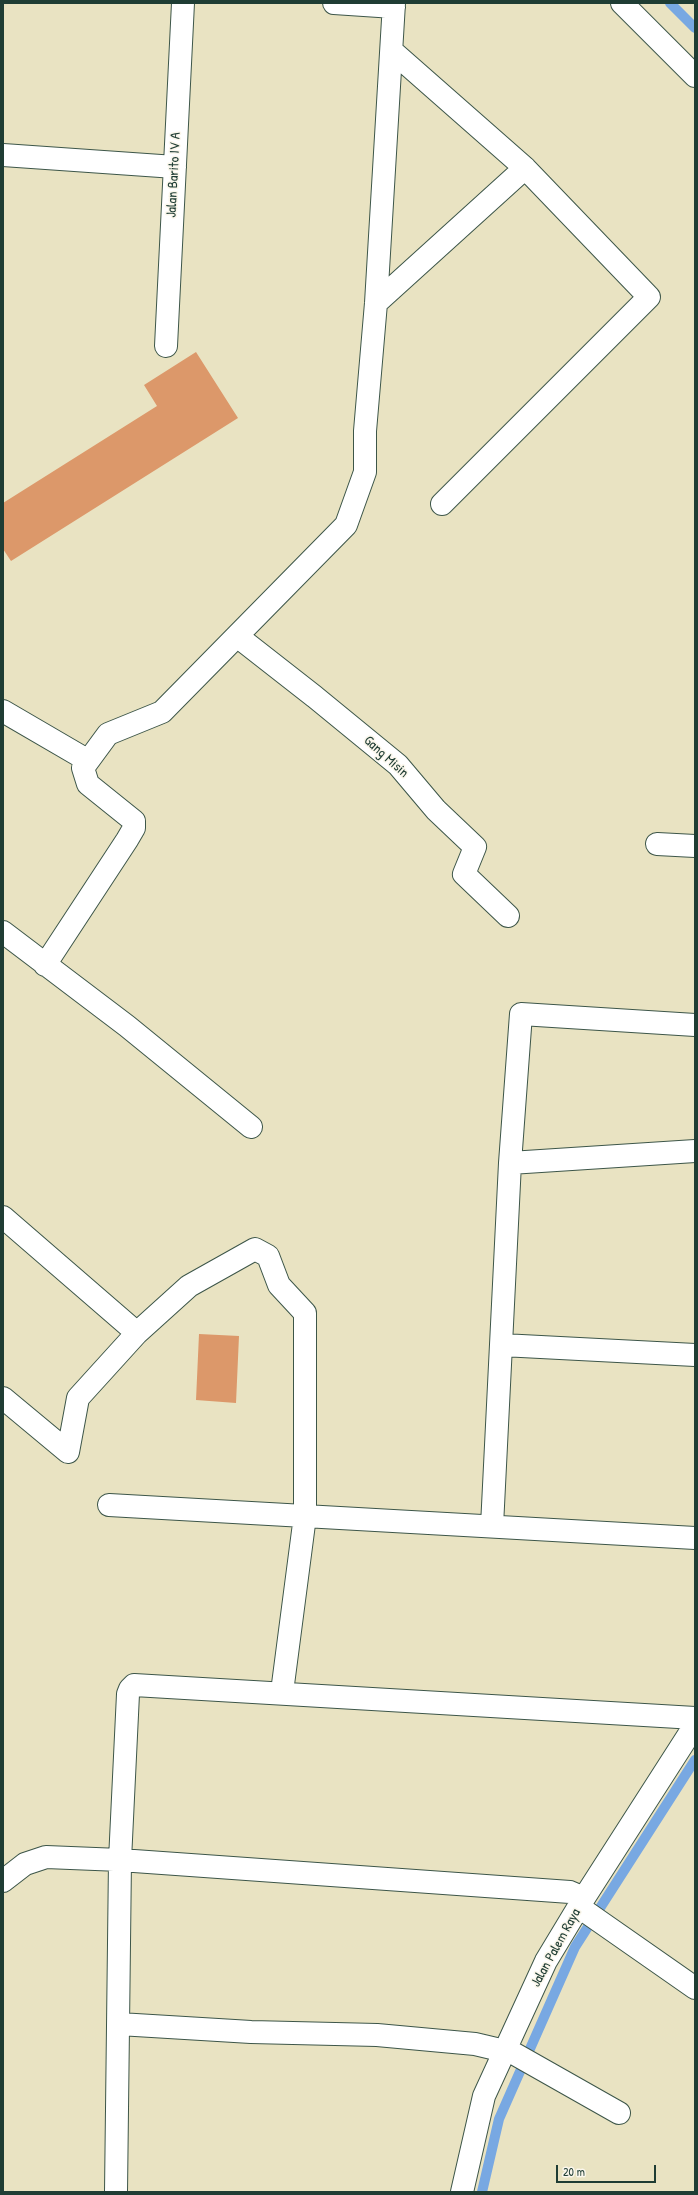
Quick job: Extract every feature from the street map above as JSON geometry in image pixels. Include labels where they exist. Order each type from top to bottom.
[{"type":"street","name":"Jalan Barito IV A","points":[[166,346],[183,3]]},
{"type":"street","points":[[45,966],[135,826],[134,821],[88,784],[83,768],[87,760],[108,734],[162,712],[346,525],[365,472],[365,431],[376,303],[394,5],[334,3]]},
{"type":"street","points":[[622,3],[695,76]]},
{"type":"street","points":[[392,51],[525,168],[649,297],[442,504]]},
{"type":"street","points":[[3,154],[175,167]]},
{"type":"street","points":[[376,303],[525,168]]},
{"type":"street","name":"Gang Misin","points":[[237,636],[321,701],[398,765],[436,810],[475,847],[464,874],[508,916]]},
{"type":"street","points":[[3,712],[87,760]]},
{"type":"street","points":[[657,844],[695,846]]},
{"type":"street","points":[[3,932],[45,966],[134,1031],[251,1126]]},
{"type":"street","points":[[492,1526],[510,1163],[521,1014],[695,1025]]},
{"type":"street","points":[[510,1163],[695,1151]]},
{"type":"street","points":[[3,1217],[136,1333]]},
{"type":"street","points":[[3,1398],[68,1452],[78,1398],[136,1333],[189,1286],[255,1249],[268,1256],[279,1285],[305,1313],[305,1516],[282,1692]]},
{"type":"street","points":[[502,1345],[695,1356]]},
{"type":"street","points":[[109,1504],[695,1538]]},
{"type":"street","points":[[116,2192],[120,1860],[130,1688],[134,1685],[141,1685],[282,1692],[695,1718]]},
{"type":"street","name":"Jalan Palem Raya","points":[[462,2192],[484,2096],[508,2052],[546,1961],[583,1906],[695,1725]]},
{"type":"street","points":[[3,1881],[26,1864],[46,1857],[120,1860],[570,1892],[583,1906],[606,1926],[695,1988]]},
{"type":"street","points":[[119,2024],[251,2032],[377,2035],[476,2044],[508,2052],[619,2113]]},
{"type":"building","points":[[196,352],[238,418],[11,561],[3,549],[3,503],[157,406],[144,385]]},
{"type":"building","points":[[199,1334],[239,1336],[236,1403],[196,1400]]},
{"type":"waterway","points":[[670,3],[695,28]]},
{"type":"waterway","points":[[482,2192],[499,2119],[575,1947],[695,1760]]}]
